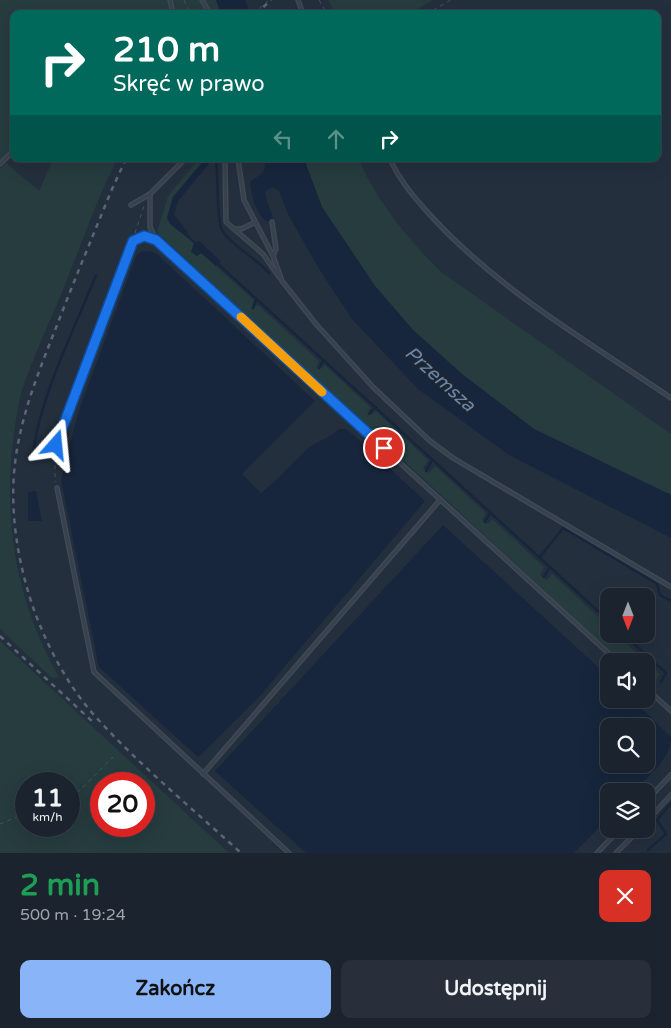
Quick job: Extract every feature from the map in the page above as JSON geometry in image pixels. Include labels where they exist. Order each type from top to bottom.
[{"type":"lane","points":[[0,164],[10,154]]},
{"type":"lane","points":[[131,205],[150,194],[182,162]]},
{"type":"lane","points":[[225,162],[226,220],[228,226],[263,254],[282,281],[345,357],[430,441],[483,478],[671,587]]},
{"type":"lane","points":[[238,162],[244,200],[273,256],[282,281]]},
{"type":"lane","points":[[392,162],[417,201],[456,244],[491,275],[671,398]]},
{"type":"lane","points":[[150,194],[150,227],[156,240],[608,653]]},
{"type":"lane","points":[[234,229],[241,229],[254,222]]},
{"type":"lane","points":[[272,222],[276,249],[273,256]]},
{"type":"lane","points":[[56,445],[133,241],[144,236],[156,240]]},
{"type":"lane","points":[[57,488],[94,672],[289,853]]},
{"type":"lane","points":[[203,774],[440,500]]},
{"type":"lane","points":[[655,696],[671,710]]},
{"type":"lane","points":[[655,792],[671,775]]},
{"type":"lane","points":[[655,812],[671,795]]},
{"type":"lane","points":[[596,853],[611,838]]},
{"type":"lane","points":[[616,853],[631,838]]},
{"type":"path","points":[[258,10],[269,0]]},
{"type":"path","points":[[433,10],[451,0]]},
{"type":"path","points":[[133,241],[138,222],[150,194]]},
{"type":"path","points":[[55,481],[56,445]]},
{"type":"path","points":[[80,790],[113,757]]},
{"type":"path","points":[[0,824],[15,818]]},
{"type":"green space","points":[[0,0],[216,0],[220,10],[10,10],[10,150],[0,160]]},
{"type":"green space","points":[[328,0],[433,0],[416,10],[334,10]]},
{"type":"green space","points":[[52,162],[116,162],[29,370],[20,397],[14,434],[10,506],[13,541],[19,576],[29,610],[42,644],[59,677],[52,678],[0,629],[0,169],[6,163],[39,191]]},
{"type":"green space","points":[[196,162],[202,162],[173,197],[167,218],[194,243],[192,252],[200,252],[254,300],[252,307],[258,305],[319,361],[316,367],[320,369],[325,365],[371,408],[367,413],[371,415],[376,411],[428,460],[423,469],[429,473],[435,466],[486,513],[482,520],[488,524],[492,519],[544,567],[540,575],[547,580],[552,574],[600,618],[600,642],[157,232],[168,196]]},
{"type":"green space","points":[[305,162],[360,162],[374,189],[394,219],[441,272],[671,434],[671,495],[534,429],[462,374],[413,330],[375,286],[322,207]]},
{"type":"green space","points":[[0,641],[142,772],[90,772],[90,837],[155,837],[155,784],[229,853],[0,853]]},
{"type":"green space","points":[[601,643],[626,643],[637,653],[611,653]]},
{"type":"green space","points":[[655,669],[660,674],[655,681]]},
{"type":"water","points":[[216,0],[245,0],[249,10],[220,10]]},
{"type":"water","points":[[202,162],[210,162],[178,201],[174,215],[195,242],[199,241],[221,261],[216,266],[201,253],[197,256],[191,252],[194,243],[170,224],[167,218],[173,197]]},
{"type":"water","name":"Przemsza","points":[[305,162],[322,207],[375,286],[413,330],[462,374],[534,429],[671,495],[671,538],[509,455],[418,389],[352,319],[319,269],[289,216],[279,191],[273,187],[267,190],[265,194],[273,218],[268,222],[258,211],[253,199],[250,183],[264,170],[265,163]]},
{"type":"water","points":[[142,251],[150,251],[157,254],[315,401],[242,474],[261,493],[310,447],[339,429],[346,429],[425,501],[258,698],[198,757],[99,667],[61,480],[78,413],[136,256]]},
{"type":"water","points":[[36,491],[42,521],[28,521],[28,492]]},
{"type":"water","points":[[443,525],[600,669],[600,708],[641,708],[652,718],[600,718],[600,773],[652,773],[641,783],[600,783],[600,826],[574,853],[306,853],[215,771]]},
{"type":"water","points":[[655,721],[671,737],[667,753],[655,770]]},
{"type":"waterway","points":[[216,162],[221,228],[235,245],[269,273]]},
{"type":"waterway","points":[[217,263],[600,613]]},
{"type":"waterway","points":[[34,446],[38,425],[52,381],[96,275]]},
{"type":"waterway","points":[[253,308],[256,300]]},
{"type":"waterway","points":[[319,368],[323,361]]},
{"type":"waterway","points":[[369,414],[375,407]]},
{"type":"waterway","points":[[426,471],[432,460]]},
{"type":"waterway","points":[[485,522],[490,513]]},
{"type":"waterway","points":[[539,558],[563,528],[657,584],[660,595],[671,601]]},
{"type":"waterway","points":[[544,577],[550,567]]},
{"type":"waterway","points":[[633,643],[666,673],[661,682]]},
{"type":"waterway","points":[[648,850],[666,834],[657,820],[671,803]]},
{"type":"railway","points":[[260,10],[271,0]]},
{"type":"railway","points":[[125,162],[65,304],[41,366],[21,428],[13,486],[13,507],[18,549],[34,610],[52,652],[76,692],[95,716],[130,752],[241,853]]},
{"type":"railway","points":[[0,636],[94,723]]},
{"type":"slow traffic","points":[[241,317],[322,392]]},
{"type":"route","points":[[56,445],[64,417],[133,241],[144,236],[156,240],[384,448]]}]
